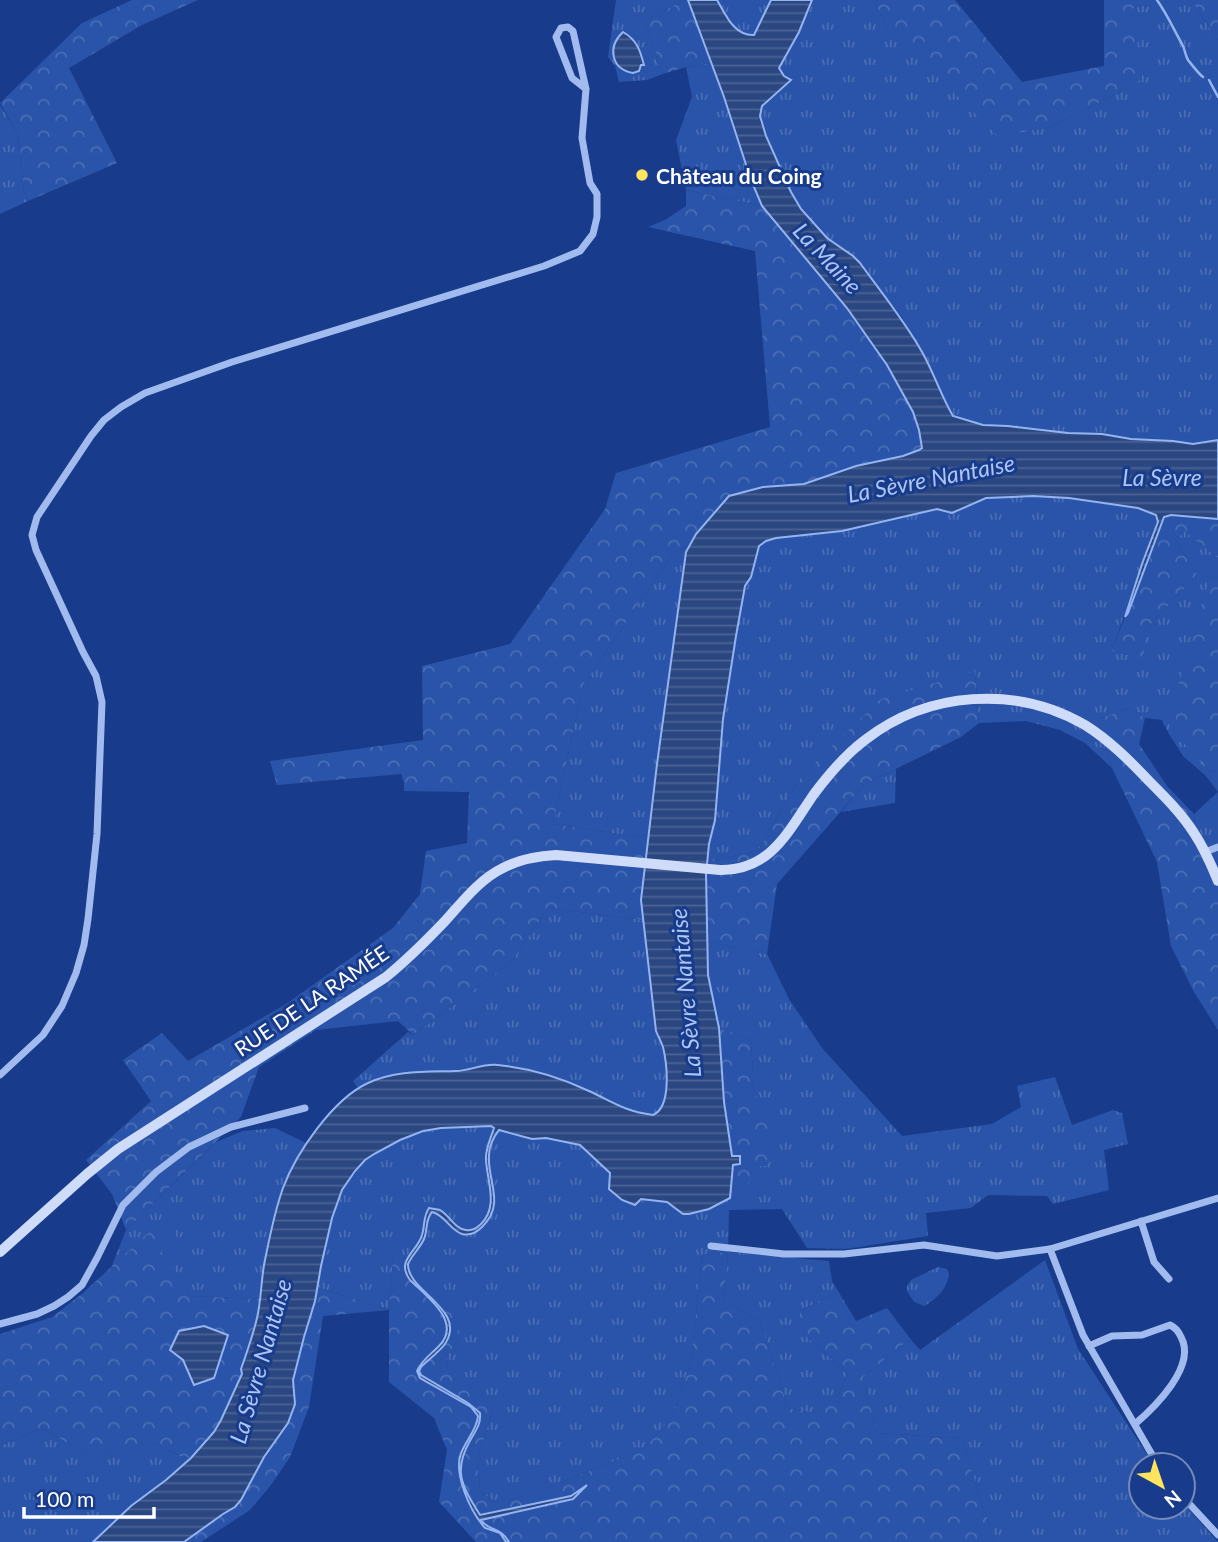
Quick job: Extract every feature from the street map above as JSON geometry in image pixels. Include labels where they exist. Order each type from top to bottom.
[{"type":"main road","name":"RUE DE LA RAMÉE","points":[[0,1252],[118,1149],[386,977],[421,947],[461,903],[494,873],[517,862],[548,855],[720,870],[750,865],[771,853],[833,769],[865,740],[898,718],[931,705],[980,698],[1022,701],[1069,717],[1096,733],[1118,750],[1176,810],[1193,831],[1218,881]]},
{"type":"street","points":[[0,1075],[43,1035],[62,1006],[76,973],[88,919],[97,834],[102,702],[96,676],[36,550],[32,534],[37,517],[104,420],[145,393],[232,362],[544,266],[580,251],[593,233],[597,217],[597,194],[590,183],[582,138],[586,89],[573,31],[568,27],[561,29],[556,37],[572,78],[586,89]]},
{"type":"street","points":[[1205,852],[1218,847]]},
{"type":"street","points":[[0,1324],[28,1317],[54,1306],[75,1291],[97,1258],[123,1205],[156,1172],[189,1147],[231,1127],[304,1108]]},
{"type":"street","points":[[711,1246],[784,1254],[844,1254],[925,1245],[997,1255],[1050,1249],[1218,1198]]},
{"type":"street","points":[[1141,1221],[1154,1262],[1169,1279]]},
{"type":"street","points":[[1050,1249],[1083,1335],[1149,1451]]},
{"type":"street","points":[[1089,1346],[1112,1336],[1142,1335],[1170,1325],[1183,1340],[1186,1357],[1173,1383],[1151,1410],[1135,1424]]},
{"type":"street","points":[[1197,1512],[1218,1535]]},
{"type":"green space","points":[[132,0],[198,0],[142,25],[69,68],[117,163],[28,201],[24,192],[18,134],[0,103],[82,23]]},
{"type":"green space","points":[[616,0],[685,0],[644,21],[663,74],[647,80],[619,82],[615,66],[608,57]]},
{"type":"green space","points":[[688,0],[711,63],[663,74],[644,21]]},
{"type":"green space","points":[[717,0],[771,0],[754,35],[736,28]]},
{"type":"green space","points":[[812,0],[874,0],[887,27],[1048,128],[1141,79],[1132,8],[1172,0],[1191,0],[1218,40],[1218,440],[1193,444],[1131,439],[1102,434],[983,425],[953,417],[923,354],[901,316],[853,256],[827,238],[801,209],[766,136],[760,112],[762,106],[790,80],[779,68],[799,32]]},
{"type":"green space","points":[[874,0],[955,0],[1022,82],[1104,66],[1104,0],[1172,0],[1133,8],[1142,79],[1048,128],[998,136],[887,27]]},
{"type":"green space","points":[[1191,0],[1218,0],[1218,40]]},
{"type":"green space","points":[[711,63],[762,206],[686,190],[676,140],[692,97],[686,67]]},
{"type":"green space","points":[[0,105],[18,134],[24,192],[28,201],[0,214]]},
{"type":"green space","points":[[686,190],[762,206],[847,308],[887,365],[913,412],[922,448],[903,456],[856,466],[804,484],[763,487],[729,496],[690,544],[674,553],[583,685],[553,824],[638,837],[648,835],[641,900],[643,920],[548,908],[511,962],[413,1035],[398,1021],[316,1030],[259,1067],[241,1117],[126,1230],[112,1194],[86,1160],[151,1101],[123,1060],[162,1033],[188,1061],[286,1004],[393,928],[420,894],[426,851],[467,843],[469,792],[404,791],[401,774],[277,785],[270,761],[423,740],[422,666],[510,644],[605,509],[616,473],[770,427],[755,251],[648,227],[686,206]]},
{"type":"green space","points":[[1033,496],[1111,503],[1156,515],[1158,522],[1111,651],[1144,658],[1144,631],[1197,575],[1176,541],[1184,530],[1218,558],[1218,578],[1210,576],[1208,772],[1218,770],[1218,792],[1206,776],[1183,756],[1162,720],[1145,718],[1128,708],[1099,719],[1112,768],[1085,743],[1060,730],[1026,721],[979,723],[975,672],[802,775],[758,851],[716,860],[707,856],[715,820],[725,706],[745,586],[751,577],[759,546],[776,538],[842,531],[937,509],[948,512],[986,498]]},
{"type":"green space","points":[[1171,515],[1218,519],[1218,558],[1184,531],[1176,541],[1197,575],[1144,631],[1144,659],[1111,651],[1164,517]]},
{"type":"green space","points":[[690,544],[686,552],[648,835],[638,837],[553,824],[583,685],[674,553]]},
{"type":"green space","points":[[1210,576],[1218,578],[1218,770],[1209,772],[1183,742],[1176,720],[1175,697]]},
{"type":"green space","points":[[975,671],[979,723],[961,737],[865,784],[777,884],[767,954],[707,942],[707,856],[716,860],[758,851],[802,775],[881,699]]},
{"type":"green space","points":[[1128,708],[1145,718],[1139,744],[1167,786],[1194,814],[1197,847],[1218,863],[1218,1030],[1194,992],[1171,946],[1157,862],[1112,768],[1099,719]]},
{"type":"green space","points":[[896,769],[895,803],[841,812],[865,784]]},
{"type":"green space","points":[[1218,792],[1218,863],[1197,847],[1194,814]]},
{"type":"green space","points":[[548,908],[643,920],[656,1031],[667,1073],[665,1096],[657,1115],[634,1113],[572,1084],[502,1066],[406,1074],[358,1088],[353,1081],[408,1032],[413,1035],[511,962]]},
{"type":"green space","points":[[707,942],[767,954],[789,999],[822,1048],[902,1136],[992,1124],[1021,1107],[1017,1086],[1055,1077],[1072,1125],[1113,1110],[1122,1113],[1128,1144],[1104,1150],[1109,1190],[1053,1204],[1047,1196],[988,1195],[971,1208],[926,1213],[928,1236],[846,1249],[807,1248],[782,1209],[729,1210],[728,1252],[702,1255],[691,1362],[673,1416],[643,1450],[531,1494],[496,1503],[480,1491],[477,1461],[493,1409],[448,1369],[446,1358],[460,1336],[393,1258],[389,1310],[317,1287],[339,1196],[365,1160],[400,1140],[423,1131],[441,1128],[491,1126],[532,1139],[546,1138],[580,1145],[641,1199],[667,1202],[683,1214],[709,1209],[730,1198],[756,1165],[766,1166],[754,1096],[751,1039],[719,1028],[708,975]]},
{"type":"green space","points":[[719,1028],[751,1039],[754,1095],[773,1110],[775,1129],[766,1166],[756,1165],[745,1191],[730,1198],[733,1164],[740,1156],[732,1156],[724,1102]]},
{"type":"green space","points":[[275,1128],[308,1144],[280,1196],[266,1254],[259,1299],[191,1296],[148,1233],[111,1268],[126,1230],[216,1142],[243,1131]]},
{"type":"green space","points":[[169,1224],[178,1239],[161,1251],[191,1296],[259,1299],[242,1374],[214,1432],[191,1458],[182,1457],[153,1443],[138,1455],[115,1447],[96,1459],[41,1428],[0,1446],[0,1334],[52,1317],[83,1293],[148,1233]]},
{"type":"green space","points":[[728,1252],[829,1261],[832,1281],[838,1291],[800,1311],[800,1325],[806,1336],[847,1373],[839,1394],[813,1413],[788,1408],[760,1322],[724,1300]]},
{"type":"green space","points":[[728,1252],[724,1300],[760,1322],[788,1408],[813,1413],[839,1394],[847,1373],[806,1336],[800,1325],[800,1311],[838,1291],[856,1321],[887,1308],[912,1341],[906,1342],[863,1377],[877,1433],[961,1438],[995,1542],[476,1542],[439,1502],[447,1450],[434,1418],[389,1382],[389,1310],[393,1258],[426,1270],[457,1317],[460,1336],[446,1358],[448,1369],[484,1397],[493,1409],[477,1461],[480,1491],[496,1503],[531,1494],[643,1450],[673,1416],[691,1362],[702,1255]]},
{"type":"green space","points":[[1045,1260],[1078,1349],[1145,1451],[1127,1451],[1127,1521],[1197,1521],[1197,1519],[1218,1542],[995,1542],[961,1438],[877,1433],[863,1377],[906,1342],[912,1341],[920,1350]]},
{"type":"green space","points":[[938,1267],[947,1269],[949,1274],[944,1289],[925,1306],[914,1302],[907,1291],[911,1280]]},
{"type":"green space","points":[[317,1287],[389,1310],[323,1316],[309,1407],[290,1457],[250,1510],[201,1542],[184,1542],[237,1505],[264,1457],[288,1423],[293,1380]]},
{"type":"green space","points":[[41,1428],[96,1459],[115,1447],[153,1443],[182,1457],[191,1458],[131,1506],[93,1542],[0,1542],[0,1446]]},
{"type":"water","points":[[688,0],[717,0],[736,28],[754,35],[771,0],[812,0],[799,32],[779,68],[784,76],[791,80],[762,106],[760,116],[766,136],[801,209],[827,238],[860,263],[892,306],[922,352],[953,416],[983,425],[1102,434],[1131,439],[1193,444],[1218,440],[1218,519],[1171,515],[1164,517],[1125,617],[1158,522],[1156,515],[1138,508],[1069,498],[986,498],[952,513],[937,509],[842,531],[776,538],[759,546],[751,577],[745,586],[736,636],[723,719],[715,820],[706,874],[708,975],[719,1028],[724,1102],[732,1156],[740,1156],[740,1164],[733,1165],[730,1198],[709,1209],[689,1214],[683,1214],[667,1202],[641,1199],[635,1205],[622,1200],[609,1189],[610,1173],[580,1145],[546,1138],[532,1139],[499,1130],[489,1152],[494,1201],[489,1218],[478,1230],[465,1234],[458,1232],[432,1212],[428,1218],[424,1239],[408,1264],[410,1274],[449,1321],[450,1332],[445,1344],[419,1371],[421,1375],[468,1403],[480,1413],[479,1424],[465,1450],[461,1469],[464,1487],[480,1515],[571,1496],[587,1485],[573,1499],[481,1520],[506,1537],[509,1542],[506,1542],[500,1533],[485,1528],[468,1502],[459,1470],[462,1451],[474,1430],[478,1416],[471,1407],[420,1378],[417,1371],[439,1346],[447,1328],[439,1310],[406,1273],[406,1261],[420,1241],[427,1211],[429,1208],[440,1210],[462,1229],[470,1230],[486,1217],[491,1201],[486,1156],[494,1128],[441,1128],[423,1131],[374,1154],[355,1171],[342,1190],[332,1218],[315,1301],[293,1380],[295,1404],[288,1423],[264,1457],[241,1500],[184,1542],[93,1542],[131,1506],[191,1458],[221,1420],[242,1374],[241,1369],[259,1305],[274,1217],[283,1188],[297,1159],[317,1128],[355,1091],[368,1083],[401,1074],[461,1071],[498,1065],[557,1078],[634,1111],[653,1115],[659,1110],[666,1094],[666,1064],[656,1031],[641,900],[686,552],[696,534],[729,496],[763,487],[804,484],[856,466],[903,456],[922,448],[913,412],[887,365],[847,308],[762,206]]},
{"type":"water","points":[[623,32],[632,38],[644,65],[633,73],[620,67],[614,57],[615,44]]},
{"type":"water","points":[[204,1326],[228,1335],[214,1378],[194,1385],[183,1360],[170,1350],[179,1331]]},
{"type":"waterway","points":[[1157,0],[1188,60],[1203,77]]},
{"type":"waterway","points":[[1209,80],[1218,97]]},
{"type":"place","name":"Château du Coing","points":[[642,175]]},
{"type":"water label","name":"La Maine","points":[[828,258]]},
{"type":"water label","name":"La Sèvre","points":[[1162,477]]},
{"type":"water label","name":"La Sèvre Nantaise","points":[[931,478]]},
{"type":"water label","name":"La Sèvre Nantaise","points":[[685,993]]},
{"type":"water label","name":"La Sèvre Nantaise","points":[[260,1361]]}]
